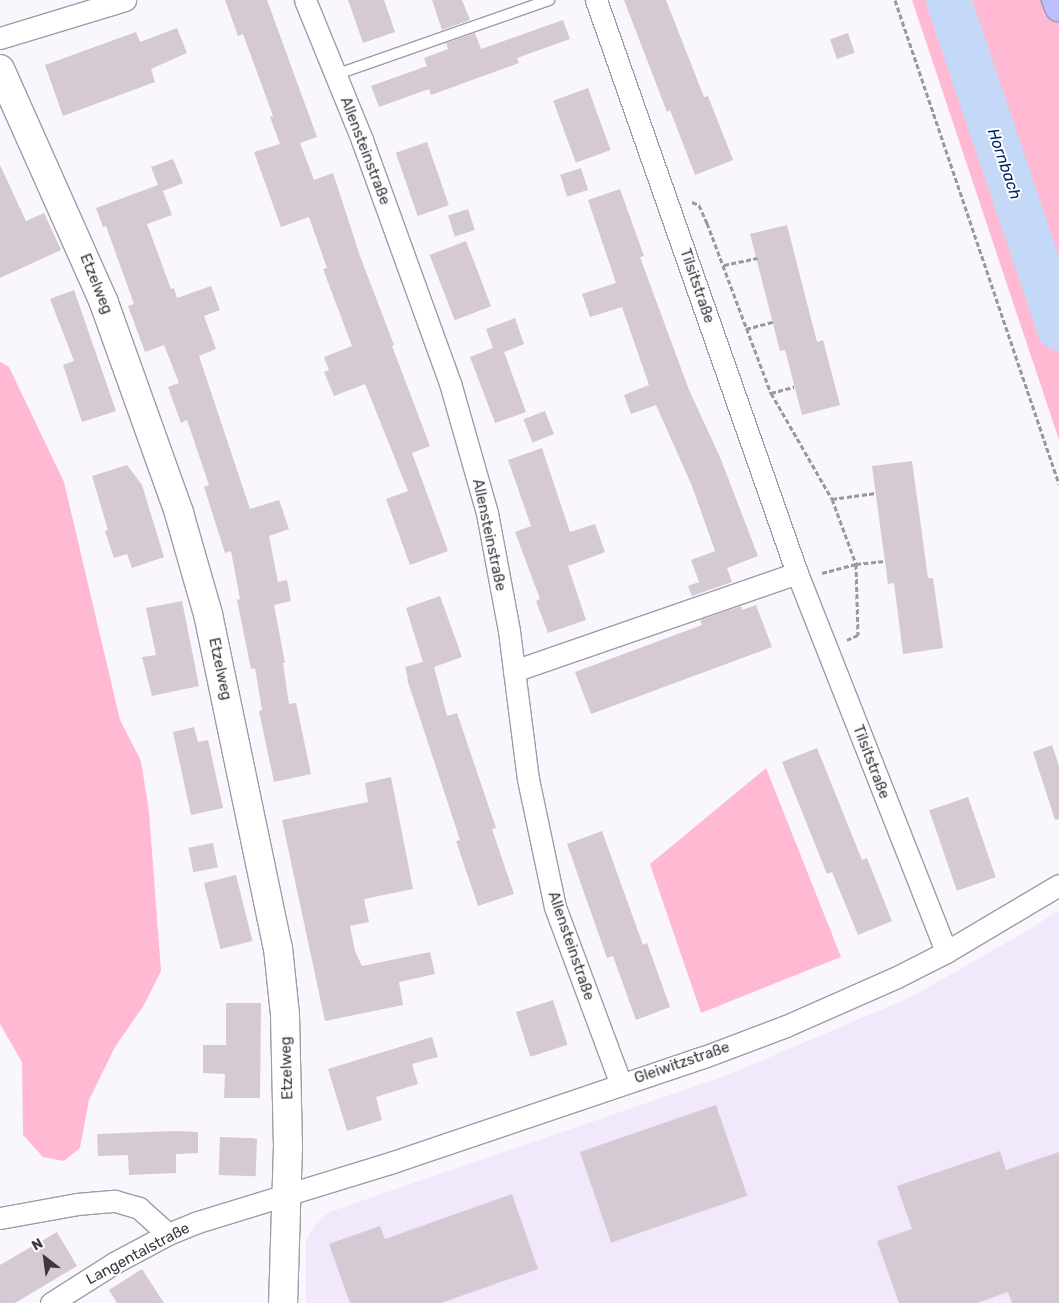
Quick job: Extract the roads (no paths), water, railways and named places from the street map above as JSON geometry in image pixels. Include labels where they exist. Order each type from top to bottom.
[{"type":"highway","points":[[1056,0],[1059,7]]},
{"type":"street","points":[[0,38],[125,0]]},
{"type":"street","name":"Allensteinstraße","points":[[305,0],[335,75],[450,383],[487,513],[509,631],[528,779],[555,908],[621,1084]]},
{"type":"street","name":"Tilsitstraße","points":[[596,0],[797,573],[946,952]]},
{"type":"street","name":"Etzelweg","points":[[0,69],[104,304],[179,513],[199,579],[278,948],[285,1015],[288,1083],[283,1303]]},
{"type":"street","points":[[514,671],[797,573]]},
{"type":"street","name":"Gleiwitzstraße","points":[[286,1196],[704,1057],[786,1026],[856,997],[946,952],[1059,885]]},
{"type":"street","name":"Langentalstraße","points":[[51,1303],[114,1263],[168,1234],[198,1222],[286,1196]]},
{"type":"street","points":[[0,1218],[77,1204],[115,1200],[139,1208],[168,1234]]},
{"type":"lane","points":[[335,75],[549,0]]},
{"type":"waterway","name":"Hornbach","points":[[948,0],[1059,328]]}]
